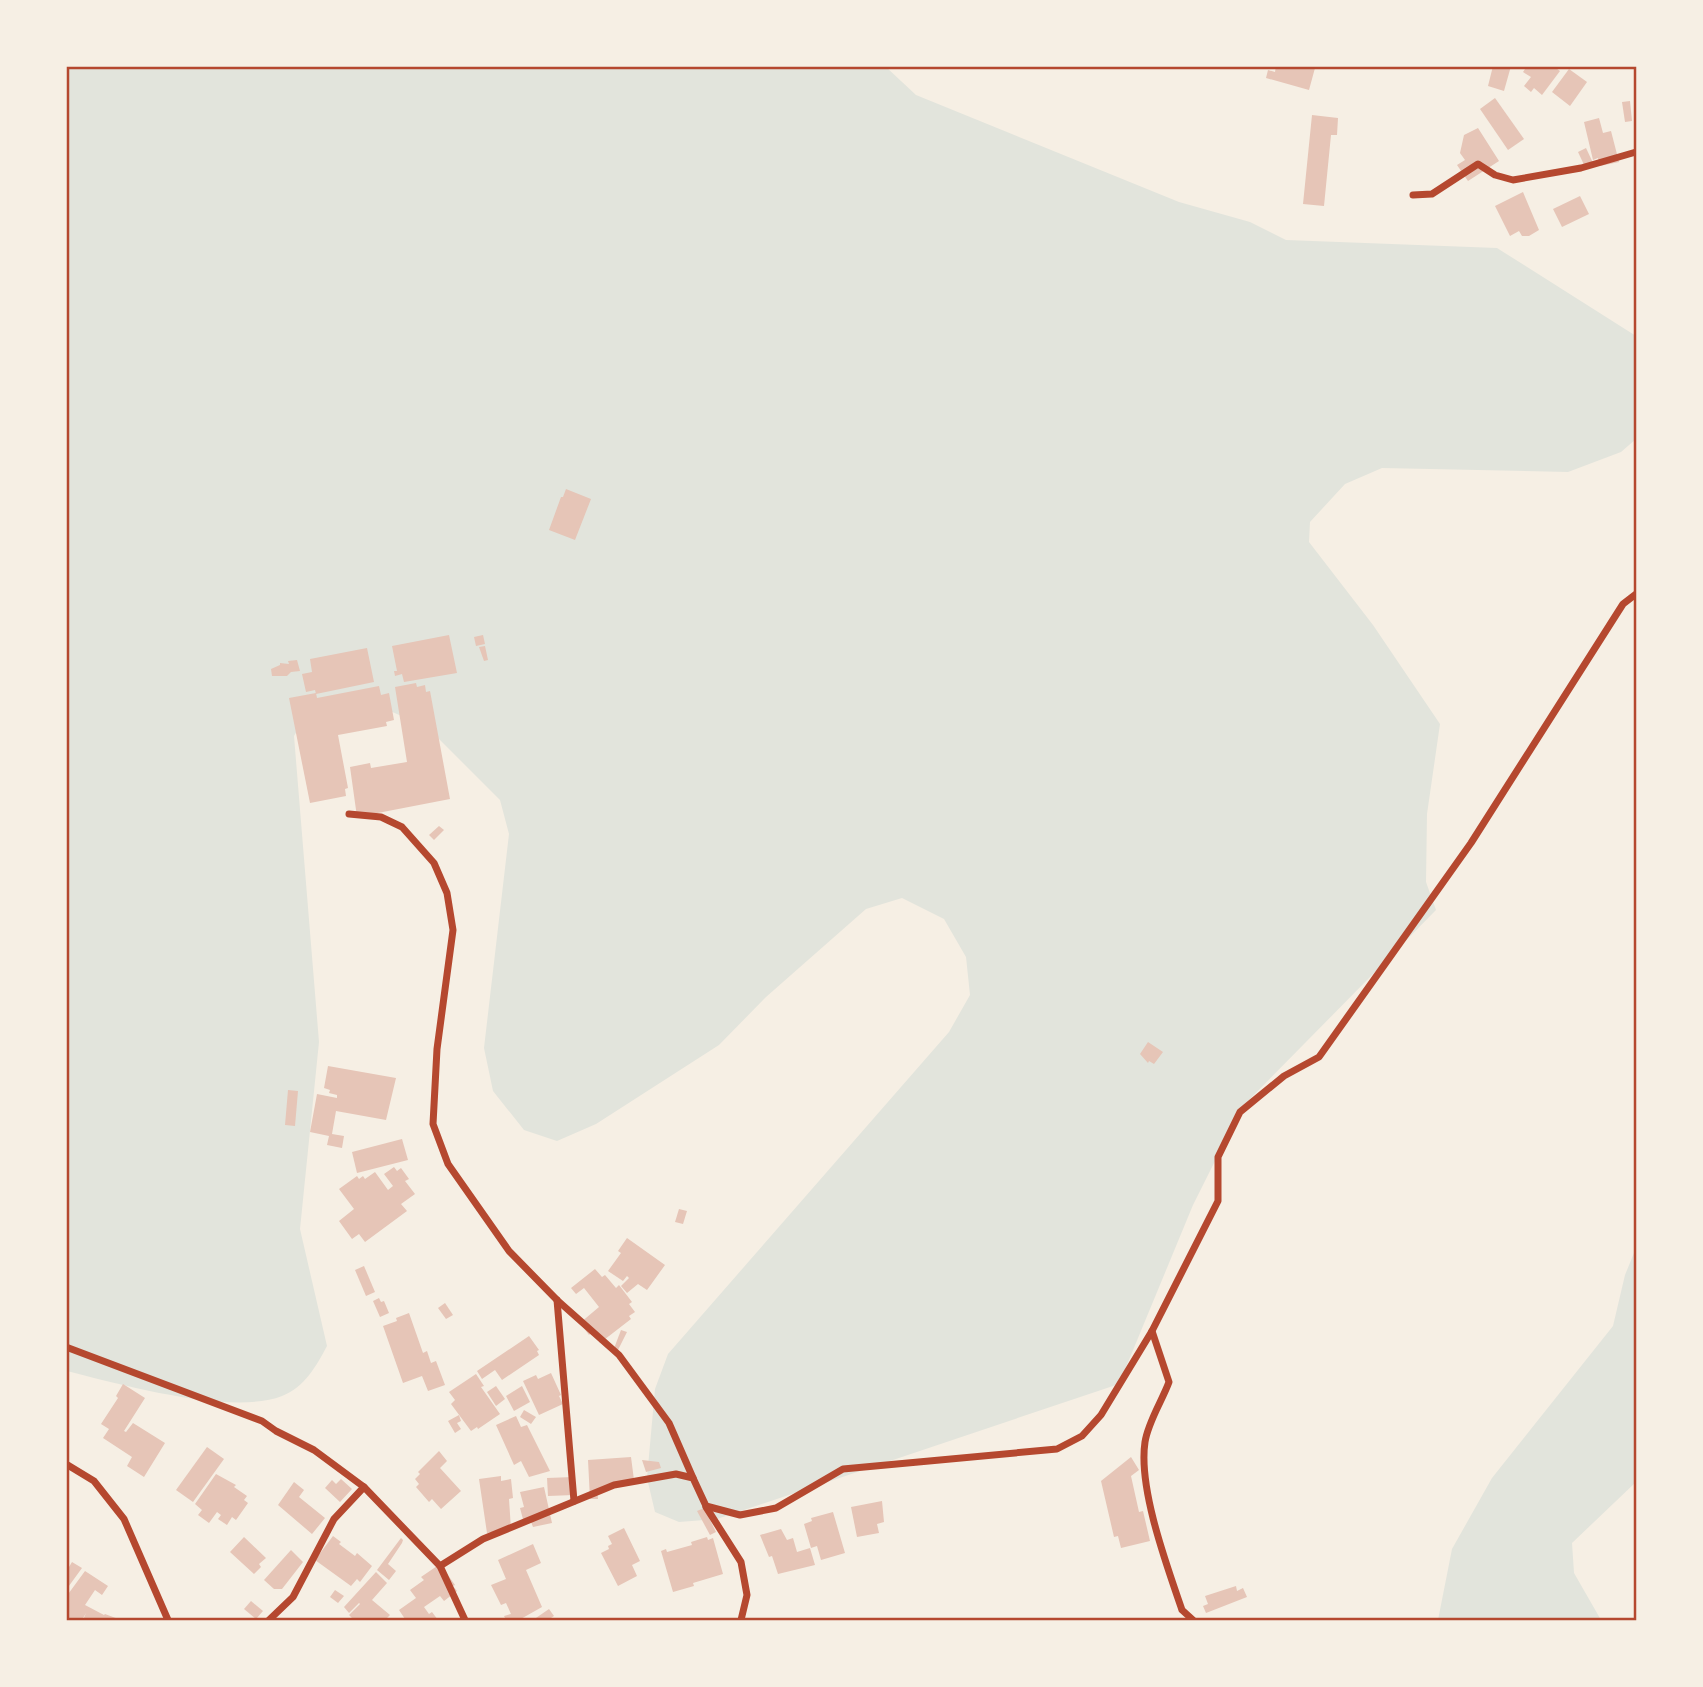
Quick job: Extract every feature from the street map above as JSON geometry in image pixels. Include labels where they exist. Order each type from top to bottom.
[{"type":"street","points":[[1413,195],[1432,194],[1478,164],[1495,175],[1513,180],[1581,168],[1636,152]]},
{"type":"street","points":[[706,1506],[740,1515],[776,1508],[843,1469],[1057,1449],[1082,1436],[1101,1415],[1152,1331],[1218,1201],[1218,1157],[1240,1112],[1284,1076],[1319,1057],[1471,843],[1623,604],[1636,594]]},
{"type":"street","points":[[349,814],[381,817],[402,827],[434,863],[447,893],[453,930],[437,1049],[433,1124],[448,1164],[474,1205],[509,1251],[557,1300],[619,1354],[669,1423],[706,1506],[741,1562],[747,1595],[741,1620]]},
{"type":"street","points":[[557,1300],[574,1501]]},
{"type":"street","points":[[1152,1331],[1169,1382],[1145,1439],[1144,1457],[1149,1496],[1182,1610],[1193,1620]]},
{"type":"street","points":[[66,1347],[262,1420],[276,1431],[314,1450],[364,1487],[440,1566],[465,1620]]},
{"type":"street","points":[[66,1464],[94,1481],[124,1519],[168,1620]]},
{"type":"street","points":[[440,1566],[483,1539],[614,1485],[676,1474],[693,1478]]},
{"type":"street","points":[[269,1620],[293,1597],[334,1518],[364,1487]]},
{"type":"shaded area","points":[[67,67],[886,67],[916,95],[1179,202],[1250,222],[1286,240],[1497,248],[1636,336],[1636,439],[1621,452],[1568,472],[1382,468],[1345,484],[1310,522],[1309,542],[1373,625],[1440,724],[1427,814],[1426,882],[1436,910],[1242,1107],[1193,1205],[1119,1384],[717,1519],[679,1522],[655,1512],[647,1478],[655,1389],[668,1354],[949,1032],[970,995],[966,957],[944,919],[902,898],[866,909],[766,997],[719,1045],[596,1124],[557,1141],[524,1130],[493,1091],[484,1048],[509,834],[500,800],[427,727],[360,698],[312,706],[294,736],[319,1042],[300,1229],[327,1346],[314,1368],[297,1387],[282,1396],[261,1401],[235,1402],[175,1396],[67,1371]]},
{"type":"shaded area","points":[[1636,1248],[1636,1482],[1572,1543],[1574,1573],[1601,1620],[1438,1620],[1452,1549],[1492,1478],[1613,1326],[1625,1275]]},
{"type":"building","points":[[1276,66],[1315,68],[1309,90],[1266,78],[1268,70],[1275,72]]},
{"type":"building","points":[[1493,66],[1511,66],[1504,91],[1488,86]]},
{"type":"building","points":[[1527,66],[1553,66],[1560,71],[1542,95],[1534,88],[1531,92],[1524,86],[1531,77],[1523,72]]},
{"type":"building","points":[[1569,69],[1587,82],[1570,106],[1552,92]]},
{"type":"building","points":[[1495,98],[1524,139],[1508,150],[1480,109]]},
{"type":"building","points":[[1630,101],[1632,121],[1625,122],[1622,102]]},
{"type":"building","points":[[1312,115],[1338,118],[1337,135],[1331,135],[1324,206],[1303,204]]},
{"type":"building","points":[[1599,118],[1603,133],[1611,131],[1619,162],[1600,166],[1598,158],[1593,160],[1584,122]]},
{"type":"building","points":[[1478,128],[1499,161],[1468,181],[1457,165],[1465,160],[1460,153],[1464,135]]},
{"type":"building","points":[[1586,148],[1594,165],[1586,169],[1578,152]]},
{"type":"building","points":[[1523,192],[1539,230],[1529,236],[1522,236],[1519,231],[1510,236],[1495,206]]},
{"type":"building","points":[[1580,196],[1589,214],[1562,227],[1553,209]]},
{"type":"building","points":[[566,489],[591,499],[575,540],[549,530]]},
{"type":"building","points":[[449,635],[457,673],[404,682],[402,674],[395,676],[394,671],[397,671],[392,646]]},
{"type":"building","points":[[483,635],[485,644],[476,646],[474,637]]},
{"type":"building","points":[[485,646],[488,660],[484,661],[479,647]]},
{"type":"building","points":[[367,648],[374,682],[316,694],[315,690],[306,692],[302,674],[312,672],[310,659]]},
{"type":"building","points":[[297,660],[300,671],[291,672],[287,676],[272,676],[271,669],[280,663],[289,664],[288,661]]},
{"type":"building","points":[[416,683],[417,687],[425,685],[426,692],[430,691],[450,799],[357,817],[350,767],[370,763],[371,768],[407,762],[395,687]]},
{"type":"building","points":[[379,686],[381,695],[389,693],[394,720],[386,722],[387,726],[338,735],[348,788],[345,789],[346,796],[310,803],[289,698],[316,693],[317,698]]},
{"type":"building","points":[[439,826],[444,830],[434,840],[429,835]]},
{"type":"building","points":[[1148,1042],[1163,1052],[1154,1064],[1149,1061],[1148,1063],[1140,1054]]},
{"type":"building","points":[[328,1066],[396,1078],[386,1120],[336,1111],[332,1134],[344,1136],[342,1148],[327,1145],[329,1136],[310,1132],[317,1094],[337,1098],[337,1095],[324,1088]]},
{"type":"building","points":[[288,1090],[298,1091],[295,1126],[285,1125]]},
{"type":"building","points":[[402,1139],[408,1160],[357,1173],[352,1152]]},
{"type":"building","points":[[394,1167],[397,1171],[401,1168],[409,1179],[405,1181],[415,1194],[401,1204],[407,1211],[365,1242],[359,1234],[352,1239],[339,1221],[354,1209],[339,1189],[357,1176],[359,1179],[363,1176],[365,1179],[375,1172],[388,1190],[393,1186],[384,1174]]},
{"type":"building","points":[[679,1209],[687,1211],[683,1224],[675,1222]]},
{"type":"building","points":[[627,1238],[665,1265],[647,1290],[638,1284],[627,1293],[621,1286],[629,1278],[627,1276],[623,1281],[608,1271],[621,1253],[618,1251]]},
{"type":"building","points":[[364,1266],[375,1292],[366,1296],[355,1270]]},
{"type":"building","points":[[595,1269],[602,1277],[605,1275],[616,1288],[619,1285],[632,1302],[629,1304],[635,1312],[629,1316],[631,1319],[600,1343],[593,1331],[589,1335],[580,1323],[599,1307],[584,1288],[576,1294],[571,1288]]},
{"type":"building","points":[[379,1298],[381,1302],[384,1301],[389,1313],[380,1317],[373,1301]]},
{"type":"building","points":[[445,1303],[453,1315],[446,1319],[438,1308]]},
{"type":"building","points":[[409,1313],[423,1353],[427,1351],[431,1363],[436,1361],[445,1385],[428,1391],[422,1376],[403,1383],[383,1326]]},
{"type":"building","points":[[621,1330],[627,1332],[617,1352],[613,1351]]},
{"type":"building","points":[[529,1336],[539,1350],[539,1355],[502,1380],[495,1370],[482,1379],[477,1371]]},
{"type":"building","points":[[551,1373],[563,1404],[539,1415],[523,1381],[536,1375],[538,1379]]},
{"type":"building","points":[[476,1374],[484,1386],[481,1387],[500,1414],[471,1431],[451,1404],[455,1400],[449,1392]]},
{"type":"building","points":[[123,1384],[145,1398],[124,1431],[133,1423],[165,1443],[144,1477],[127,1466],[132,1457],[103,1438],[109,1429],[101,1424],[118,1398],[116,1396]]},
{"type":"building","points":[[496,1386],[505,1399],[496,1406],[487,1392]]},
{"type":"building","points":[[522,1386],[530,1402],[514,1411],[506,1396]]},
{"type":"building","points":[[524,1410],[536,1417],[531,1424],[520,1417]]},
{"type":"building","points":[[459,1415],[461,1421],[457,1423],[461,1429],[455,1433],[448,1421]]},
{"type":"building","points":[[516,1416],[521,1427],[527,1425],[550,1471],[529,1477],[521,1461],[514,1465],[496,1425]]},
{"type":"building","points":[[207,1447],[224,1459],[193,1502],[176,1490]]},
{"type":"building","points":[[439,1451],[447,1461],[440,1468],[461,1491],[441,1509],[432,1499],[429,1502],[416,1487],[419,1484],[415,1479],[420,1474],[418,1472]]},
{"type":"building","points":[[631,1457],[634,1480],[597,1489],[598,1499],[590,1499],[588,1460]]},
{"type":"building","points":[[1131,1457],[1139,1470],[1131,1476],[1139,1512],[1143,1511],[1150,1541],[1121,1548],[1118,1536],[1114,1537],[1101,1481]]},
{"type":"building","points":[[642,1460],[659,1462],[661,1468],[646,1472]]},
{"type":"building","points":[[216,1474],[236,1485],[234,1487],[247,1496],[244,1500],[248,1503],[236,1520],[232,1517],[227,1525],[218,1519],[221,1515],[217,1512],[209,1523],[198,1515],[202,1510],[195,1504]]},
{"type":"building","points":[[501,1476],[501,1481],[511,1479],[511,1529],[487,1533],[479,1479]]},
{"type":"building","points":[[573,1477],[574,1495],[548,1496],[547,1478]]},
{"type":"building","points":[[341,1479],[352,1489],[340,1502],[325,1488],[332,1480],[336,1484]]},
{"type":"building","points":[[294,1482],[304,1490],[299,1497],[325,1518],[312,1534],[278,1505]]},
{"type":"building","points":[[544,1487],[552,1523],[533,1527],[531,1522],[524,1523],[520,1492]]},
{"type":"building","points":[[882,1501],[884,1522],[877,1524],[879,1533],[857,1537],[851,1507]]},
{"type":"building","points":[[704,1508],[716,1532],[710,1535],[697,1511]]},
{"type":"building","points":[[833,1512],[845,1553],[821,1560],[817,1546],[811,1548],[804,1524],[812,1521],[811,1518]]},
{"type":"building","points":[[624,1528],[640,1561],[632,1565],[637,1576],[618,1586],[601,1553],[612,1544],[608,1536]]},
{"type":"building","points":[[781,1529],[787,1540],[793,1538],[797,1552],[810,1548],[815,1565],[778,1574],[760,1535]]},
{"type":"building","points":[[333,1536],[341,1542],[339,1544],[355,1556],[357,1553],[372,1566],[360,1582],[357,1579],[351,1586],[315,1560]]},
{"type":"building","points":[[244,1537],[266,1558],[254,1574],[230,1552]]},
{"type":"building","points":[[707,1537],[708,1540],[713,1538],[723,1574],[673,1592],[661,1551],[666,1549],[667,1552],[692,1545],[691,1542]]},
{"type":"building","points":[[401,1538],[402,1543],[388,1564],[396,1571],[389,1580],[377,1570]]},
{"type":"building","points":[[533,1544],[541,1563],[526,1570],[542,1607],[519,1620],[506,1620],[504,1616],[511,1614],[506,1603],[501,1605],[491,1585],[506,1579],[498,1560]]},
{"type":"building","points":[[291,1550],[303,1562],[282,1589],[274,1589],[264,1580]]},
{"type":"building","points":[[72,1562],[82,1568],[66,1590],[66,1565],[69,1567]]},
{"type":"building","points":[[440,1564],[457,1591],[444,1601],[440,1596],[424,1607],[438,1620],[402,1620],[405,1619],[399,1610],[416,1598],[410,1590],[424,1580],[421,1577]]},
{"type":"building","points":[[85,1571],[108,1586],[102,1595],[95,1590],[85,1605],[121,1620],[83,1620],[86,1613],[82,1620],[66,1620],[66,1597]]},
{"type":"building","points":[[376,1572],[387,1583],[372,1600],[390,1615],[385,1620],[354,1620],[349,1615],[360,1604],[349,1613],[344,1607]]},
{"type":"building","points":[[1236,1586],[1237,1591],[1243,1588],[1247,1597],[1206,1613],[1203,1606],[1208,1604],[1205,1596]]},
{"type":"building","points":[[335,1590],[344,1596],[338,1603],[330,1597]]},
{"type":"building","points":[[251,1601],[263,1611],[256,1619],[244,1609]]},
{"type":"building","points":[[549,1609],[554,1616],[548,1620],[533,1620]]}]
